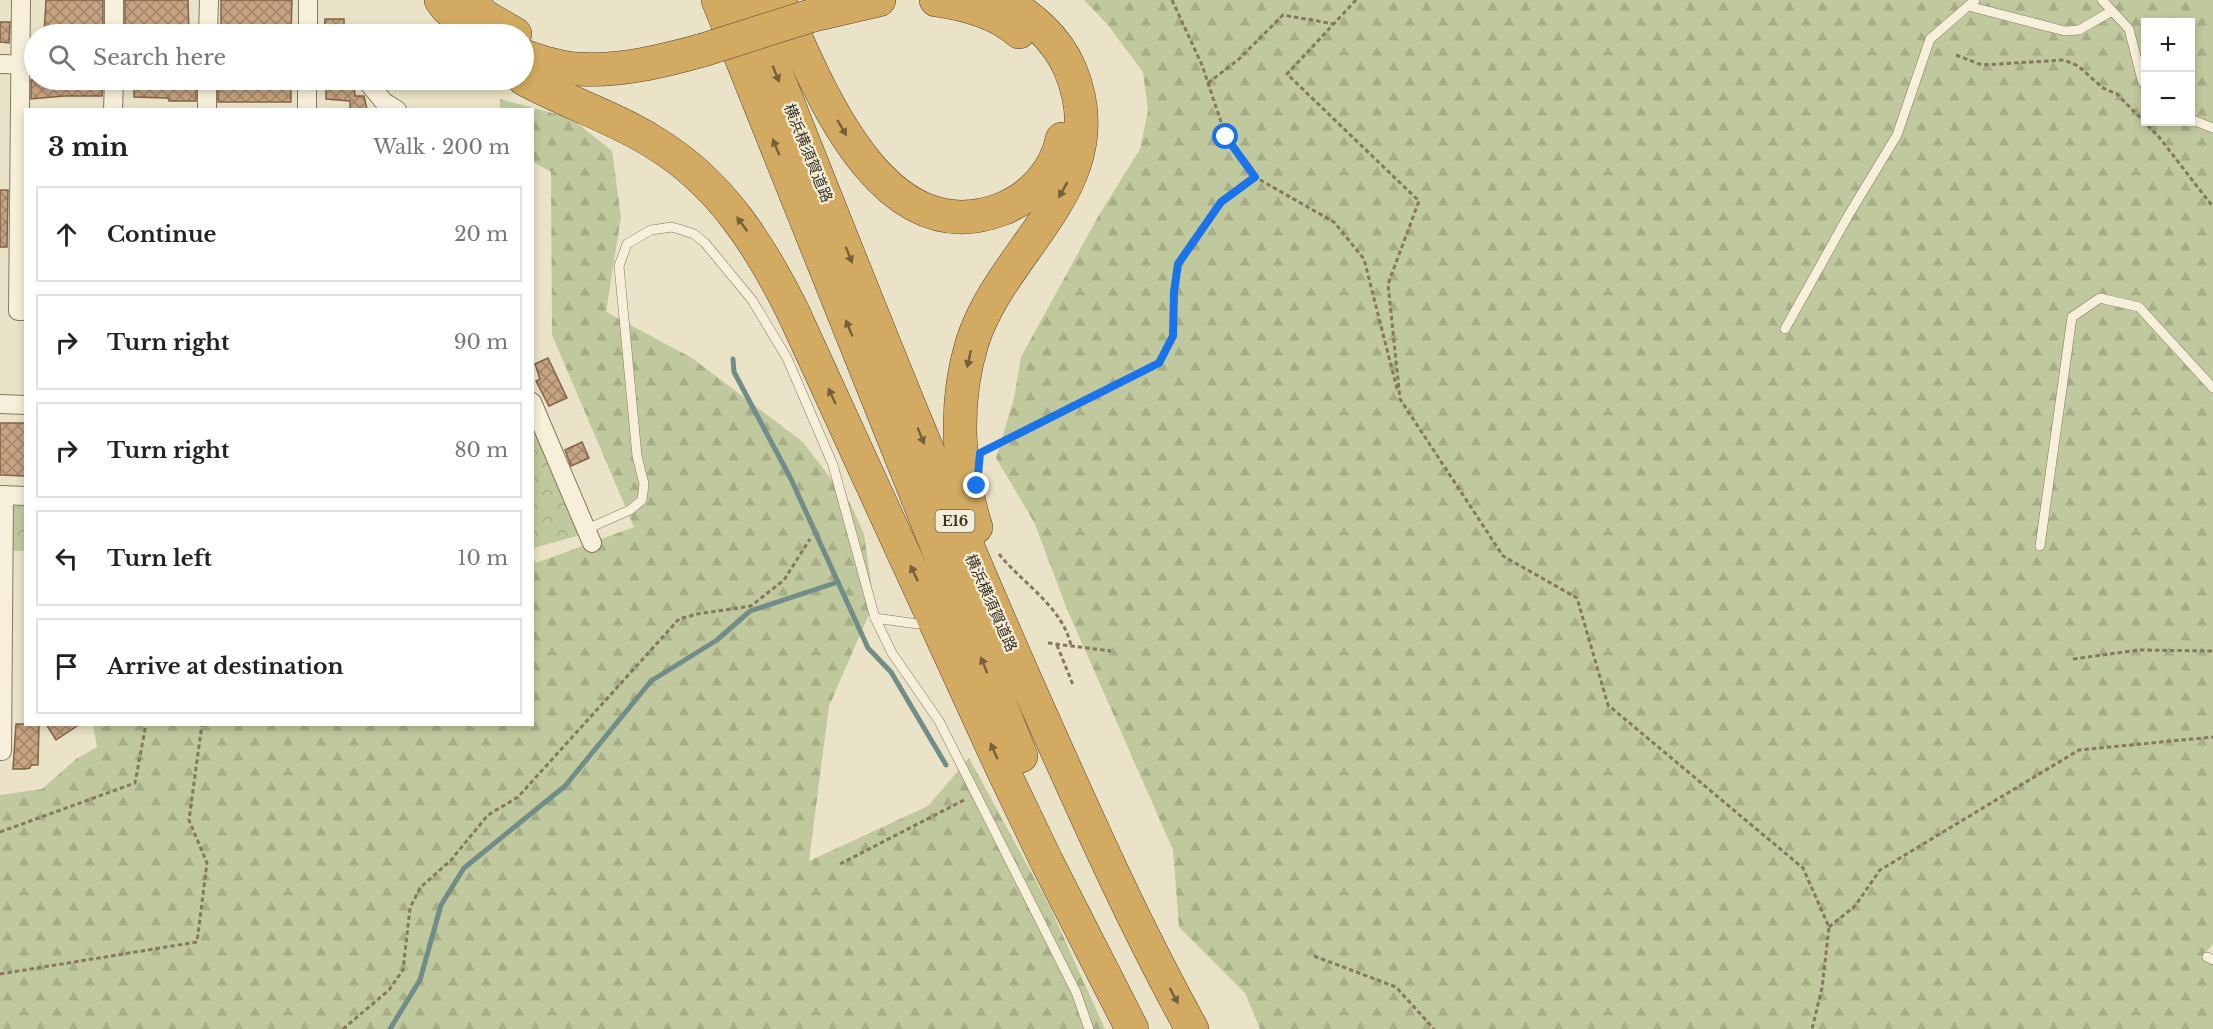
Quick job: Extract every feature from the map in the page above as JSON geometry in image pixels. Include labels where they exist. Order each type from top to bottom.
[{"type":"highway","points":[[425,0],[445,24]]},
{"type":"highway","points":[[441,0],[447,8],[467,24]]},
{"type":"highway","points":[[468,0],[497,24]]},
{"type":"highway","name":"横浜横須賀道路","points":[[718,0],[1045,816],[1134,1029]]},
{"type":"highway","name":"横浜横須賀道路","points":[[747,0],[983,586],[1097,840],[1153,956],[1192,1029]]},
{"type":"highway","points":[[779,0],[842,127],[855,150],[879,177],[909,201],[940,214],[985,215],[1008,207],[1026,196],[1034,190],[1052,166],[1063,135],[1061,99],[1045,60],[1016,29],[978,10],[936,0]]},
{"type":"highway","points":[[534,59],[561,67],[596,69],[654,63],[698,43],[805,8],[879,0]]},
{"type":"highway","points":[[1000,0],[1035,22],[1062,55],[1076,84],[1083,124],[1077,159],[1066,184],[989,302],[972,344],[962,396],[961,422],[967,500],[985,551],[1153,956]]},
{"type":"highway","points":[[534,41],[559,48],[603,51],[698,43]]},
{"type":"highway","points":[[534,84],[628,128],[674,156],[709,186],[732,210],[751,235],[795,314],[1047,862],[1134,1029]]},
{"type":"street","points":[[21,0],[24,27]]},
{"type":"street","points":[[114,0],[114,24]]},
{"type":"street","points":[[208,24],[209,0]]},
{"type":"street","points":[[308,0],[308,24]]},
{"type":"street","points":[[0,64],[24,64]]},
{"type":"street","points":[[26,108],[27,90]]},
{"type":"street","points":[[113,108],[114,90]]},
{"type":"street","points":[[207,90],[207,108]]},
{"type":"street","points":[[307,90],[307,108]]},
{"type":"street","points":[[374,90],[388,107]]},
{"type":"street","points":[[24,163],[18,311],[24,311]]},
{"type":"street","points":[[0,404],[24,405]]},
{"type":"street","points":[[534,407],[590,536]]},
{"type":"street","points":[[0,751],[2,751],[2,495],[24,496]]},
{"type":"lane","points":[[2102,0],[2129,28],[2141,76]]},
{"type":"lane","points":[[1785,329],[1848,216],[1897,135],[1930,39],[1971,3],[2065,30],[2079,30],[2112,11]]},
{"type":"lane","points":[[2195,121],[2213,128]]},
{"type":"lane","points":[[590,536],[642,500],[644,484],[637,456],[619,266],[627,244],[651,230],[672,226],[694,234],[705,243],[752,300],[787,358],[833,465],[875,618],[892,653],[939,721],[1076,992],[1089,1029]]},
{"type":"lane","points":[[2040,546],[2072,317],[2100,298],[2139,307],[2213,388]]},
{"type":"lane","points":[[875,618],[918,624]]},
{"type":"path","points":[[1172,0],[1202,65],[1226,137],[1255,177],[1334,222],[1364,259],[1400,399],[1503,556],[1577,598],[1608,705],[1803,868],[1829,927],[1822,988],[1812,1029]]},
{"type":"path","points":[[1356,0],[1287,74],[1419,201],[1388,284],[1400,399]]},
{"type":"path","points":[[1208,83],[1239,59],[1283,15],[1334,24]]},
{"type":"path","points":[[1956,55],[1982,65],[2064,60],[2078,66],[2103,88],[2117,94],[2150,129],[2213,207]]},
{"type":"path","points":[[980,453],[1159,363],[1173,336],[1174,292],[1178,264],[1221,202],[1255,177]]},
{"type":"path","points":[[343,1029],[389,990],[403,970],[410,908],[420,888],[451,860],[488,815],[518,797],[679,619],[751,606],[784,580],[810,539]]},
{"type":"path","points":[[994,548],[1064,624],[1071,646]]},
{"type":"path","points":[[1048,643],[1111,651]]},
{"type":"path","points":[[1057,644],[1073,685]]},
{"type":"path","points":[[2073,659],[2139,650],[2213,651]]},
{"type":"path","points":[[0,832],[135,783],[146,726]]},
{"type":"path","points":[[0,974],[197,942],[207,863],[189,820],[202,726]]},
{"type":"path","points":[[1829,927],[1855,906],[1880,870],[2079,750],[2213,736]]},
{"type":"path","points":[[840,864],[976,794]]},
{"type":"path","points":[[1314,956],[1396,987],[1434,1029]]},
{"type":"green space","points":[[1084,0],[2213,0],[2213,944],[2207,951],[2213,959],[2213,1029],[1260,1029],[1245,993],[1179,927],[1173,850],[1067,609],[1034,522],[996,458],[1014,398],[1021,357],[1099,215],[1140,149],[1148,111],[1143,72],[1107,24]]},
{"type":"green space","points":[[500,99],[534,108],[500,108]]},
{"type":"green space","points":[[534,108],[571,118],[612,151],[621,217],[606,312],[692,358],[803,442],[851,505],[864,534],[874,603],[829,706],[809,861],[928,806],[969,758],[1050,907],[1105,1029],[0,1029],[0,795],[42,789],[76,759],[97,747],[93,726],[534,726],[534,559],[536,563],[634,527],[552,335],[551,172],[534,163]]},
{"type":"green space","points":[[534,427],[580,535],[534,548]]},
{"type":"green space","points":[[12,506],[24,506],[24,551],[12,551]]},
{"type":"building","points":[[46,0],[103,0],[103,24],[45,24]]},
{"type":"building","points":[[125,0],[188,0],[189,24],[125,24]]},
{"type":"building","points":[[221,0],[292,0],[291,24],[221,24]]},
{"type":"building","points":[[325,19],[344,19],[344,24],[325,24]]},
{"type":"building","points":[[0,22],[10,22],[9,43],[0,42]]},
{"type":"building","points":[[31,90],[102,90],[102,96],[31,99]]},
{"type":"building","points":[[134,90],[196,90],[196,101],[134,97]]},
{"type":"building","points":[[218,90],[291,90],[291,102],[218,102]]},
{"type":"building","points":[[326,90],[354,90],[355,96],[364,96],[367,108],[350,108],[350,101],[326,99]]},
{"type":"building","points":[[0,190],[8,190],[7,247],[0,247]]},
{"type":"building","points":[[548,358],[567,398],[549,406],[536,381],[540,379],[535,364]]},
{"type":"building","points":[[0,423],[24,423],[24,476],[0,475]]},
{"type":"building","points":[[582,442],[589,458],[571,466],[565,450]]},
{"type":"building","points":[[16,724],[39,726],[38,765],[31,765],[30,768],[25,769],[13,769]]},
{"type":"building","points":[[47,726],[77,726],[56,740]]},
{"type":"waterway","points":[[733,359],[734,372],[791,479],[868,648],[891,672],[946,765]]},
{"type":"waterway","points":[[390,1029],[420,980],[441,905],[464,868],[565,786],[651,681],[717,640],[750,611],[838,582]]},
{"type":"route","points":[[977,486],[980,453],[1159,363],[1173,336],[1174,292],[1178,264],[1221,202],[1255,177],[1226,137]]}]
